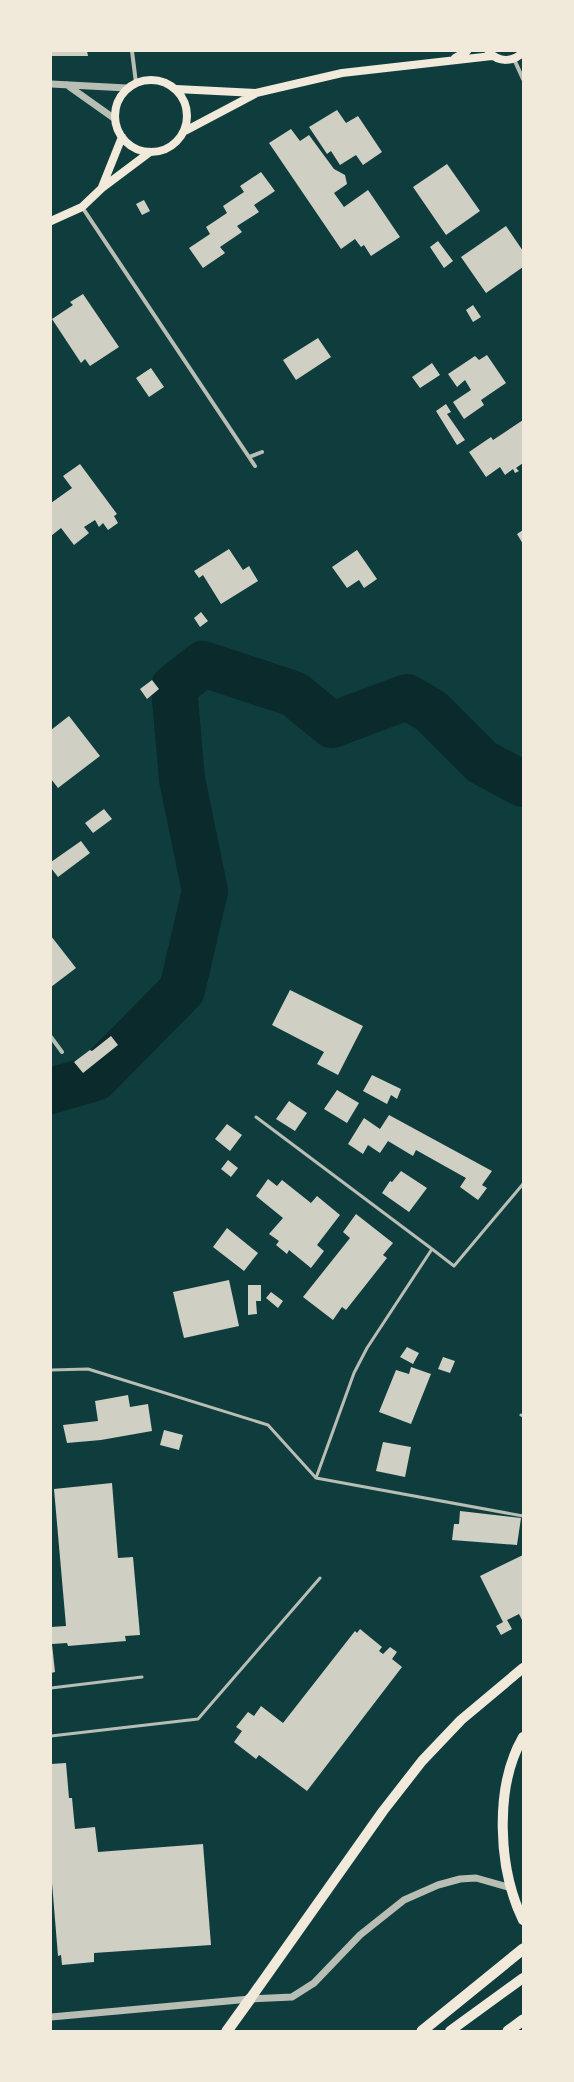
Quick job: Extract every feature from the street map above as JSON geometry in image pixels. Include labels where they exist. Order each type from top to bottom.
[{"type":"highway","points":[[422,2031],[523,1949]]},
{"type":"highway","points":[[227,2031],[250,1999]]},
{"type":"highway","points":[[508,2031],[523,2020]]},
{"type":"main road","points":[[453,60],[467,51]]},
{"type":"main road","points":[[185,131],[256,94],[342,73],[453,60],[490,53],[503,60],[514,59],[523,52]]},
{"type":"main road","points":[[157,80],[167,83],[176,89],[183,98],[187,108],[188,120],[185,131],[179,140],[170,147],[160,151],[150,152],[139,150],[122,138],[115,119],[116,108],[120,97],[128,88],[136,83],[157,80]]},
{"type":"main road","points":[[176,89],[256,94]]},
{"type":"main road","points":[[102,188],[122,138]]},
{"type":"main road","points":[[51,221],[82,207],[102,188],[150,152]]},
{"type":"main road","points":[[250,1999],[383,1811],[422,1761],[460,1720],[523,1668]]},
{"type":"main road","points":[[521,1916],[511,1888],[505,1856],[504,1798],[508,1772],[523,1737]]},
{"type":"main road","points":[[450,2031],[523,1978]]},
{"type":"street","points":[[132,51],[136,83]]},
{"type":"street","points":[[514,59],[523,79]]},
{"type":"street","points":[[51,84],[128,88]]},
{"type":"street","points":[[67,85],[115,119]]},
{"type":"street","points":[[82,207],[255,466]]},
{"type":"street","points":[[249,457],[262,452]]},
{"type":"street","points":[[51,1037],[62,1052]]},
{"type":"street","points":[[51,2017],[250,1999],[292,1997],[303,1992],[314,1983],[360,1935],[404,1900],[438,1885],[460,1879],[476,1878],[511,1888]]},
{"type":"lane","points":[[256,1117],[454,1266],[523,1184]]},
{"type":"lane","points":[[316,1478],[354,1373],[367,1348],[432,1250]]},
{"type":"lane","points":[[51,1370],[88,1369],[268,1425],[316,1478],[523,1516]]},
{"type":"lane","points":[[51,1736],[198,1719],[320,1578]]},
{"type":"lane","points":[[51,1688],[142,1677]]},
{"type":"building","points":[[51,51],[87,51],[88,56],[51,56]]},
{"type":"building","points":[[337,110],[346,123],[358,116],[382,152],[363,165],[356,155],[340,165],[331,151],[327,154],[309,127]]},
{"type":"building","points":[[291,129],[300,141],[309,135],[334,169],[345,175],[347,184],[334,193],[344,207],[368,190],[400,237],[371,256],[364,245],[361,247],[355,239],[341,249],[269,143]]},
{"type":"building","points":[[447,164],[480,211],[446,235],[413,187]]},
{"type":"building","points":[[261,172],[275,191],[254,205],[259,212],[237,226],[242,232],[220,247],[225,253],[203,268],[189,248],[210,234],[206,227],[227,213],[223,206],[244,192],[240,186]]},
{"type":"building","points":[[144,200],[150,211],[142,215],[136,204]]},
{"type":"building","points":[[506,226],[523,251],[523,267],[486,293],[461,257]]},
{"type":"building","points":[[438,241],[453,261],[444,268],[430,247]]},
{"type":"building","points":[[83,294],[119,347],[90,366],[85,359],[81,363],[52,319],[73,305],[70,302]]},
{"type":"building","points":[[473,305],[481,317],[473,322],[466,310]]},
{"type":"building","points":[[318,338],[331,357],[296,380],[283,360]]},
{"type":"building","points":[[487,355],[506,383],[481,400],[484,405],[464,419],[453,402],[471,390],[465,380],[457,387],[448,374],[475,356],[479,360]]},
{"type":"building","points":[[432,363],[440,375],[420,388],[412,377]]},
{"type":"building","points":[[151,368],[164,387],[149,397],[136,378]]},
{"type":"building","points":[[446,404],[451,412],[447,414],[465,440],[457,445],[436,411]]},
{"type":"building","points":[[523,420],[523,463],[516,468],[519,471],[515,473],[513,469],[505,475],[500,467],[486,477],[469,452],[491,437],[493,440]]},
{"type":"building","points":[[80,464],[117,514],[114,516],[118,523],[108,530],[103,523],[99,527],[95,520],[84,527],[89,533],[74,545],[61,528],[51,536],[51,503],[72,488],[63,476]]},
{"type":"building","points":[[523,530],[523,544],[517,534]]},
{"type":"building","points":[[229,549],[243,570],[249,566],[258,581],[221,604],[203,575],[199,578],[194,571]]},
{"type":"building","points":[[357,550],[377,579],[364,588],[359,580],[347,588],[332,567]]},
{"type":"building","points":[[201,612],[208,621],[200,627],[194,618]]},
{"type":"building","points":[[152,680],[159,689],[147,699],[140,689]]},
{"type":"building","points":[[69,716],[100,756],[58,788],[51,779],[51,730]]},
{"type":"building","points":[[104,809],[112,819],[93,833],[85,823]]},
{"type":"building","points":[[81,841],[90,853],[58,877],[51,868],[51,862]]},
{"type":"building","points":[[51,936],[76,968],[51,987]]},
{"type":"building","points":[[290,990],[363,1026],[338,1075],[317,1064],[324,1052],[272,1025]]},
{"type":"building","points":[[111,1036],[118,1045],[83,1073],[74,1062],[90,1050],[92,1051]]},
{"type":"building","points":[[372,1075],[401,1089],[397,1099],[391,1095],[387,1104],[363,1091]]},
{"type":"building","points":[[337,1090],[359,1103],[347,1123],[324,1109]]},
{"type":"building","points":[[289,1101],[307,1113],[295,1131],[276,1119]]},
{"type":"building","points":[[389,1115],[492,1171],[482,1185],[487,1188],[478,1200],[460,1187],[466,1178],[416,1150],[413,1156],[388,1141],[380,1153],[368,1145],[363,1154],[348,1144],[364,1118],[380,1129]]},
{"type":"building","points":[[227,1124],[242,1135],[230,1151],[215,1139]]},
{"type":"building","points":[[228,1160],[238,1168],[231,1177],[221,1169]]},
{"type":"building","points":[[401,1171],[427,1188],[409,1212],[382,1193],[390,1181],[392,1182]]},
{"type":"building","points":[[268,1179],[277,1186],[282,1180],[311,1203],[317,1196],[340,1215],[317,1245],[324,1251],[311,1268],[289,1250],[287,1254],[276,1245],[279,1241],[269,1234],[283,1218],[256,1196]]},
{"type":"building","points":[[356,1214],[393,1243],[383,1255],[387,1258],[346,1310],[342,1307],[333,1320],[303,1297],[350,1238],[343,1232]]},
{"type":"building","points":[[227,1228],[258,1253],[244,1271],[213,1247]]},
{"type":"building","points":[[229,1280],[239,1326],[184,1338],[173,1292]]},
{"type":"building","points":[[248,1285],[261,1285],[261,1301],[256,1301],[257,1314],[248,1315]]},
{"type":"building","points":[[271,1292],[283,1301],[278,1308],[266,1298]]},
{"type":"building","points":[[407,1347],[419,1353],[413,1364],[400,1357]]},
{"type":"building","points":[[443,1357],[455,1361],[450,1373],[438,1369]]},
{"type":"building","points":[[411,1367],[431,1374],[411,1424],[379,1412],[396,1370],[409,1374]]},
{"type":"building","points":[[128,1395],[130,1407],[148,1404],[152,1431],[101,1440],[67,1443],[63,1425],[98,1421],[95,1401]]},
{"type":"building","points":[[164,1430],[183,1435],[179,1450],[160,1445]]},
{"type":"building","points":[[383,1442],[411,1447],[405,1477],[376,1471]]},
{"type":"building","points":[[112,1483],[118,1558],[133,1557],[140,1635],[125,1636],[126,1641],[68,1646],[67,1643],[52,1644],[55,1672],[51,1673],[51,1627],[66,1626],[54,1489]]},
{"type":"building","points":[[460,1511],[521,1518],[517,1545],[452,1540],[454,1524],[459,1524]]},
{"type":"building","points":[[523,1555],[523,1622],[519,1614],[507,1620],[512,1629],[501,1635],[496,1626],[503,1622],[480,1576]]},
{"type":"building","points":[[360,1629],[382,1647],[379,1651],[383,1654],[390,1647],[397,1652],[392,1659],[402,1667],[307,1791],[259,1755],[256,1759],[234,1742],[242,1731],[236,1727],[248,1712],[254,1716],[261,1706],[283,1723],[355,1631],[357,1633]]},
{"type":"building","points":[[66,1763],[69,1798],[72,1798],[75,1829],[95,1827],[98,1852],[203,1844],[211,1945],[94,1953],[94,1962],[62,1965],[61,1955],[58,1956],[51,1871],[51,1764]]},
{"type":"waterway","points":[[51,1091],[95,1078],[182,990],[205,891],[182,779],[174,687],[203,664],[294,694],[332,725],[407,697],[431,711],[482,762],[523,784]]}]
